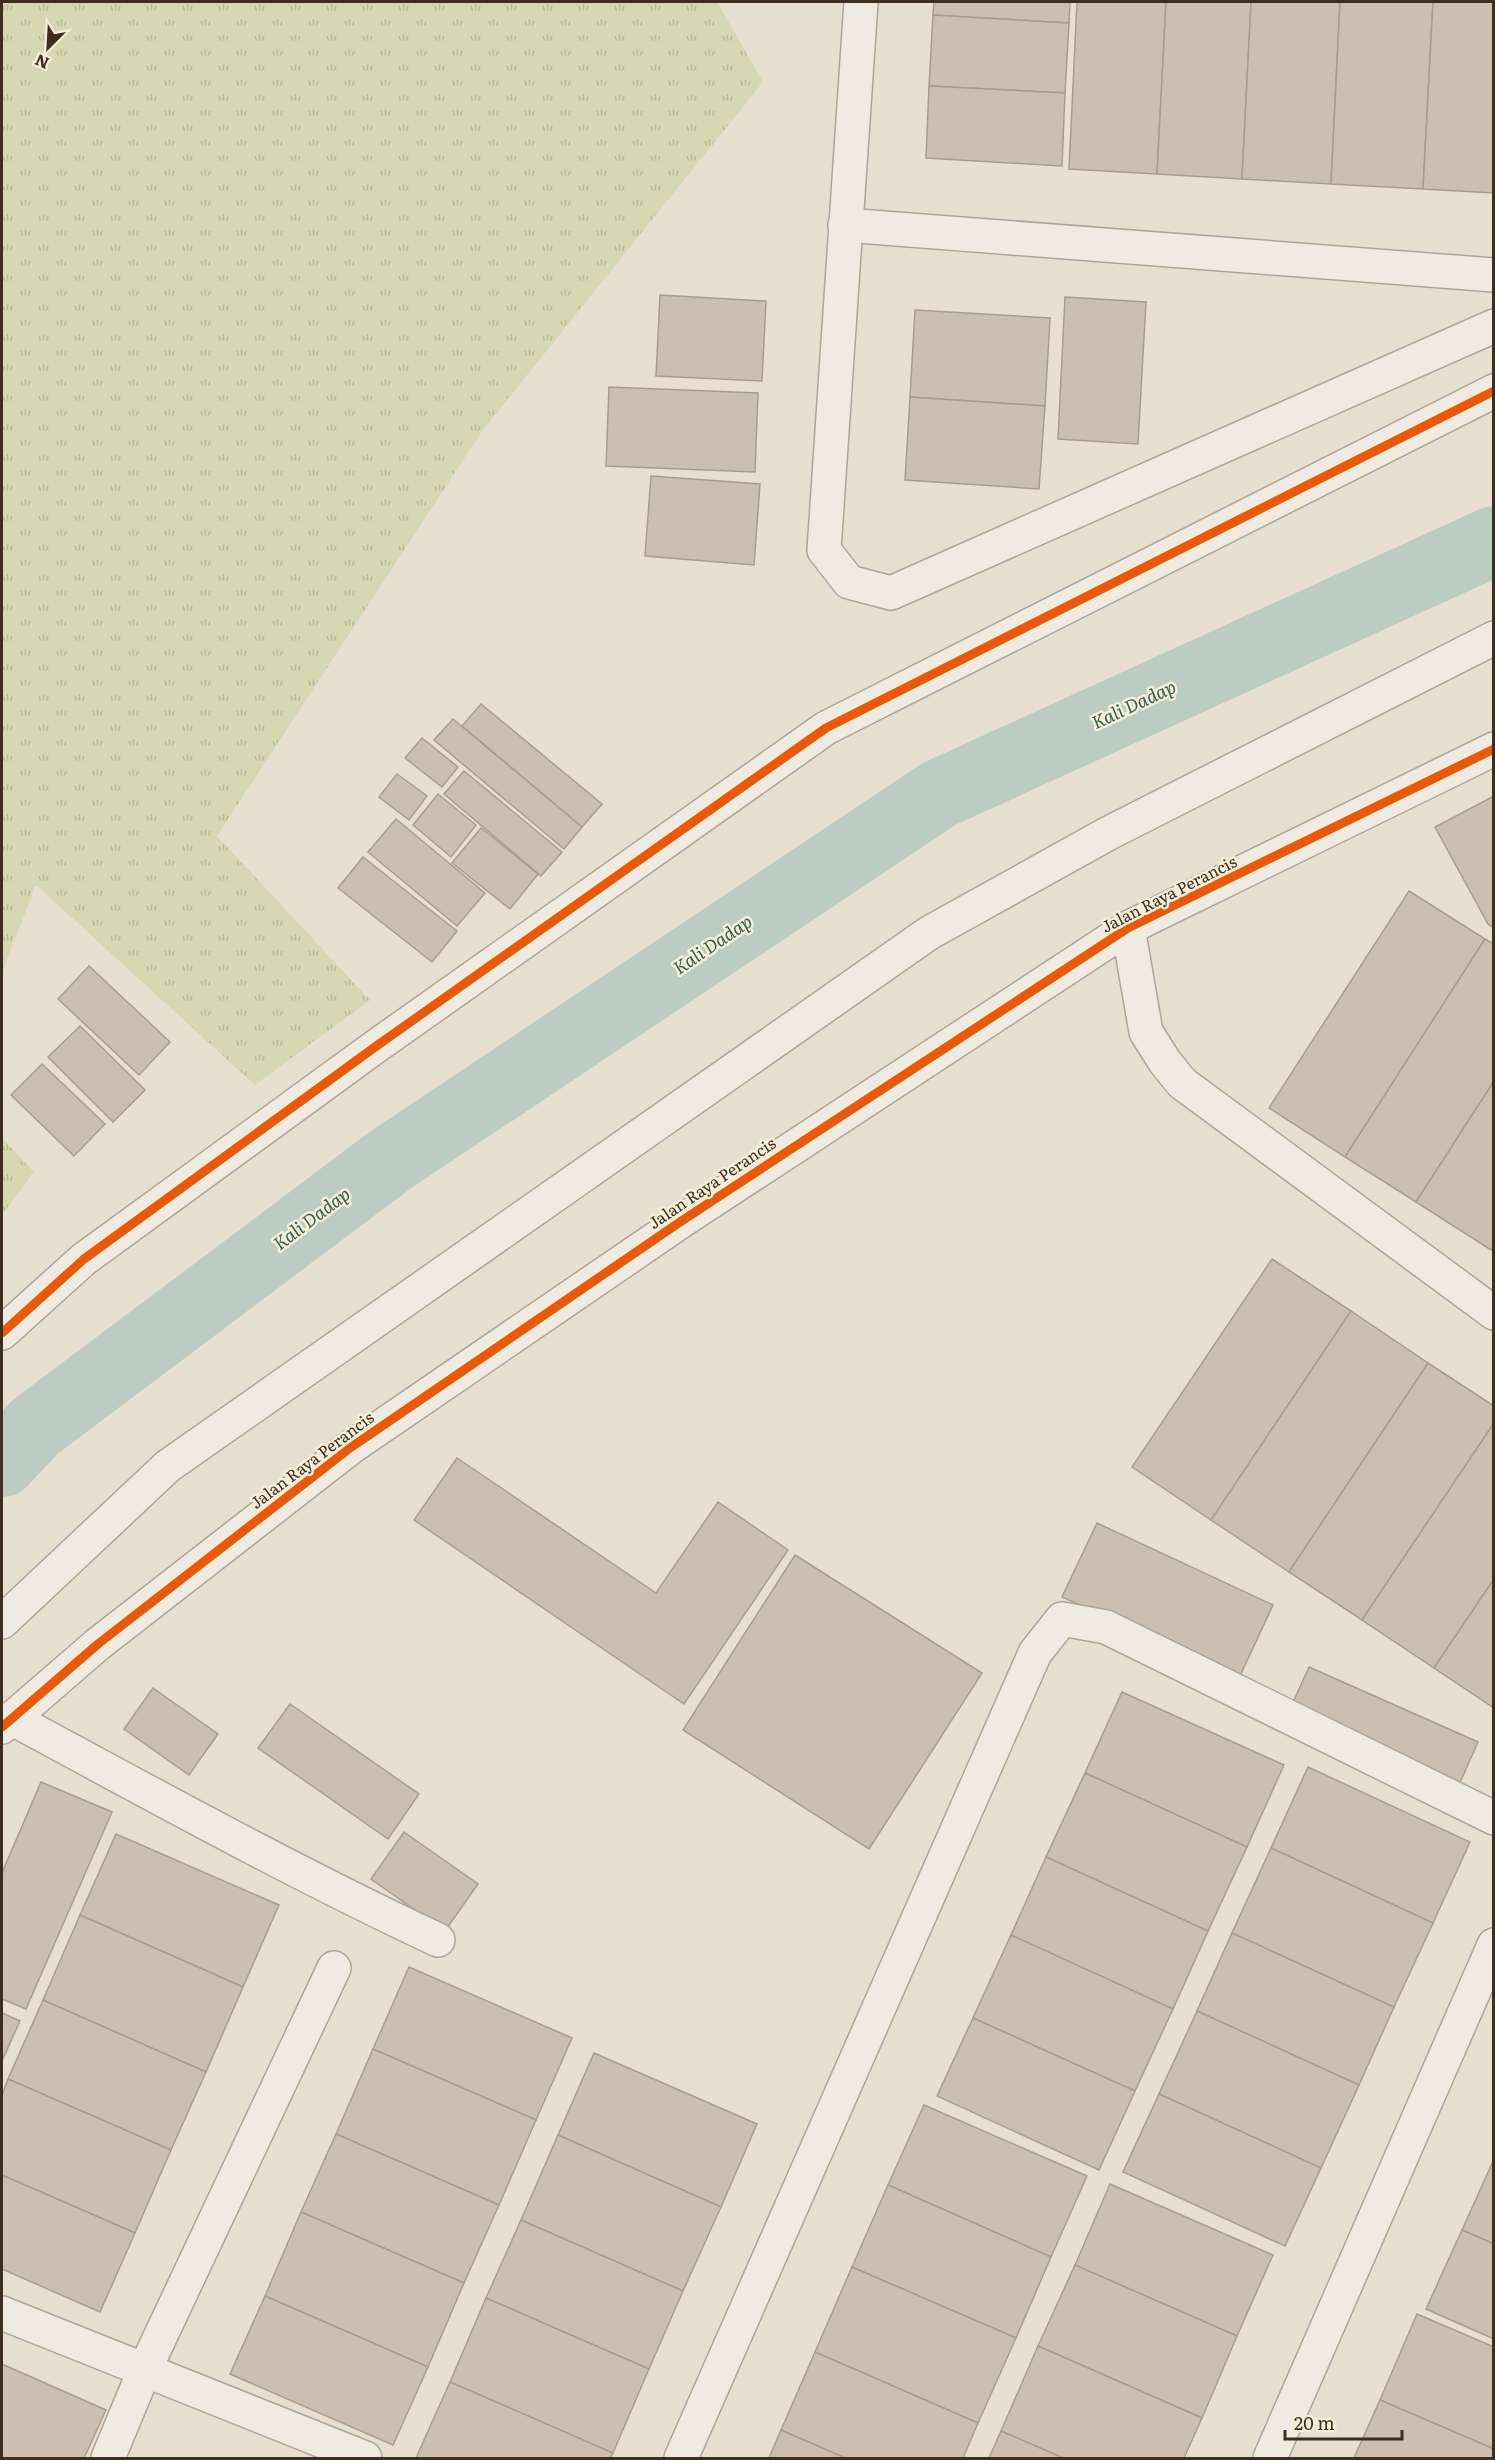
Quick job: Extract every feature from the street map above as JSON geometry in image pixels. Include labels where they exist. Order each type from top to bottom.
[{"type":"street","points":[[861,2],[824,550],[849,582],[891,593],[1494,326]]},
{"type":"street","points":[[845,225],[1494,275]]},
{"type":"street","points":[[2,1333],[84,1259],[375,1047],[826,728],[1494,391]]},
{"type":"street","points":[[2,1622],[168,1466],[929,933],[1108,833],[1494,638]]},
{"type":"street","name":"Jalan Raya Perancis","points":[[6,1723],[98,1644],[350,1448],[680,1222],[1128,928],[1494,749]]},
{"type":"street","points":[[1128,928],[1146,1032],[1182,1083],[1494,1313]]},
{"type":"street","points":[[681,2458],[1035,1653],[1062,1619],[1106,1628],[1494,1818]]},
{"type":"street","points":[[6,1723],[438,1940]]},
{"type":"street","points":[[1270,2458],[1494,1946]]},
{"type":"street","points":[[108,2458],[145,2369],[334,1968]]},
{"type":"street","points":[[2,2313],[365,2458]]},
{"type":"green space","points":[[2,2],[717,2],[763,82],[482,431],[217,836],[370,1000],[255,1085],[36,885],[2,972]]},
{"type":"green space","points":[[2,1138],[34,1172],[2,1215]]},
{"type":"building","points":[[934,2],[1070,2],[1069,23],[933,15]]},
{"type":"building","points":[[1077,2],[1166,2],[1157,174],[1069,169]]},
{"type":"building","points":[[1166,2],[1251,2],[1242,179],[1157,174]]},
{"type":"building","points":[[1251,2],[1340,2],[1331,184],[1242,179]]},
{"type":"building","points":[[1340,2],[1433,2],[1423,189],[1331,184]]},
{"type":"building","points":[[1433,2],[1494,2],[1494,193],[1423,189]]},
{"type":"building","points":[[933,15],[1069,23],[1065,93],[929,86]]},
{"type":"building","points":[[929,86],[1065,93],[1062,166],[926,158]]},
{"type":"building","points":[[660,295],[766,301],[762,381],[656,376]]},
{"type":"building","points":[[1065,297],[1146,302],[1138,444],[1058,439]]},
{"type":"building","points":[[915,310],[1050,318],[1045,406],[910,397]]},
{"type":"building","points":[[609,387],[758,393],[755,472],[606,466]]},
{"type":"building","points":[[910,397],[1045,406],[1039,489],[905,480]]},
{"type":"building","points":[[651,476],[760,484],[754,565],[645,556]]},
{"type":"building","points":[[481,704],[602,804],[582,827],[462,726]]},
{"type":"building","points":[[453,719],[582,827],[564,849],[434,740]]},
{"type":"building","points":[[422,738],[458,767],[442,787],[405,758]]},
{"type":"building","points":[[464,771],[562,852],[541,876],[444,794]]},
{"type":"building","points":[[397,774],[427,796],[409,820],[379,797]]},
{"type":"building","points":[[438,794],[476,825],[451,857],[413,825]]},
{"type":"building","points":[[1494,796],[1494,928],[1488,924],[1435,827]]},
{"type":"building","points":[[396,819],[485,893],[457,926],[368,852]]},
{"type":"building","points":[[481,828],[538,874],[510,909],[452,863]]},
{"type":"building","points":[[363,857],[457,931],[432,962],[338,888]]},
{"type":"building","points":[[1409,891],[1485,939],[1345,1157],[1269,1108]]},
{"type":"building","points":[[1485,939],[1494,944],[1494,1081],[1416,1202],[1345,1157]]},
{"type":"building","points":[[89,966],[170,1042],[139,1075],[58,999]]},
{"type":"building","points":[[80,1026],[145,1090],[113,1122],[48,1057]]},
{"type":"building","points":[[42,1064],[105,1124],[74,1156],[11,1095]]},
{"type":"building","points":[[1494,1081],[1494,1246],[1491,1250],[1416,1202]]},
{"type":"building","points":[[1272,1259],[1351,1311],[1211,1520],[1132,1467]]},
{"type":"building","points":[[1351,1311],[1428,1363],[1289,1572],[1211,1520]]},
{"type":"building","points":[[1428,1363],[1494,1406],[1494,1423],[1362,1620],[1289,1572]]},
{"type":"building","points":[[1494,1423],[1494,1579],[1434,1668],[1362,1620]]},
{"type":"building","points":[[457,1458],[656,1593],[718,1502],[788,1550],[684,1704],[414,1520]]},
{"type":"building","points":[[1097,1523],[1273,1605],[1239,1678],[1062,1597]]},
{"type":"building","points":[[795,1555],[982,1673],[869,1849],[683,1730]]},
{"type":"building","points":[[1494,1579],[1494,1708],[1434,1668]]},
{"type":"building","points":[[1309,1667],[1478,1742],[1459,1785],[1290,1709]]},
{"type":"building","points":[[153,1688],[218,1734],[189,1775],[124,1729]]},
{"type":"building","points":[[1122,1692],[1284,1765],[1247,1847],[1085,1773]]},
{"type":"building","points":[[290,1704],[419,1794],[388,1839],[258,1748]]},
{"type":"building","points":[[1308,1767],[1470,1842],[1433,1923],[1271,1848]]},
{"type":"building","points":[[1085,1773],[1247,1847],[1208,1931],[1046,1857]]},
{"type":"building","points":[[41,1782],[112,1812],[26,2009],[2,1999],[2,1873]]},
{"type":"building","points":[[404,1832],[478,1884],[445,1931],[371,1879]]},
{"type":"building","points":[[116,1834],[279,1905],[243,1987],[80,1915]]},
{"type":"building","points":[[1271,1848],[1433,1923],[1394,2007],[1232,1933]]},
{"type":"building","points":[[1046,1857],[1208,1931],[1173,2009],[1011,1935]]},
{"type":"building","points":[[80,1915],[243,1987],[206,2072],[43,2000]]},
{"type":"building","points":[[1232,1933],[1394,2007],[1359,2085],[1197,2011]]},
{"type":"building","points":[[1011,1935],[1173,2009],[1135,2091],[973,2018]]},
{"type":"building","points":[[409,1967],[572,2038],[536,2120],[373,2049]]},
{"type":"building","points":[[43,2000],[206,2072],[171,2150],[8,2079]]},
{"type":"building","points":[[1197,2011],[1359,2085],[1321,2168],[1159,2094]]},
{"type":"building","points":[[2,2013],[20,2021],[2,2061]]},
{"type":"building","points":[[973,2018],[1135,2091],[1099,2170],[937,2096]]},
{"type":"building","points":[[373,2049],[536,2120],[499,2205],[336,2134]]},
{"type":"building","points":[[594,2053],[757,2124],[721,2207],[558,2135]]},
{"type":"building","points":[[8,2079],[171,2150],[135,2233],[2,2175],[2,2095]]},
{"type":"building","points":[[1159,2094],[1321,2168],[1285,2246],[1123,2172]]},
{"type":"building","points":[[924,2105],[1087,2176],[1051,2257],[888,2185]]},
{"type":"building","points":[[336,2134],[499,2205],[464,2283],[301,2212]]},
{"type":"building","points":[[558,2135],[721,2207],[683,2291],[521,2220]]},
{"type":"building","points":[[1494,2159],[1494,2244],[1462,2230]]},
{"type":"building","points":[[2,2175],[135,2233],[100,2312],[2,2269]]},
{"type":"building","points":[[1110,2184],[1273,2255],[1237,2336],[1075,2265]]},
{"type":"building","points":[[888,2185],[1051,2257],[1016,2338],[852,2267]]},
{"type":"building","points":[[301,2212],[464,2283],[428,2367],[265,2296]]},
{"type":"building","points":[[521,2220],[683,2291],[649,2369],[486,2298]]},
{"type":"building","points":[[1462,2230],[1494,2244],[1494,2339],[1426,2309]]},
{"type":"building","points":[[1075,2265],[1237,2336],[1202,2418],[1038,2346]]},
{"type":"building","points":[[852,2267],[1016,2338],[978,2423],[815,2352]]},
{"type":"building","points":[[265,2296],[428,2367],[393,2445],[230,2374]]},
{"type":"building","points":[[486,2298],[649,2369],[613,2453],[450,2382]]},
{"type":"building","points":[[1417,2314],[1494,2347],[1494,2449],[1380,2400]]},
{"type":"building","points":[[1038,2346],[1202,2418],[1184,2458],[1063,2458],[1001,2431]]},
{"type":"building","points":[[815,2352],[978,2423],[963,2458],[845,2458],[781,2430]]},
{"type":"building","points":[[2,2364],[106,2410],[84,2458],[2,2458]]},
{"type":"building","points":[[450,2382],[613,2453],[610,2458],[416,2458]]},
{"type":"building","points":[[1380,2400],[1494,2449],[1494,2458],[1354,2458]]},
{"type":"building","points":[[781,2430],[845,2458],[769,2458]]},
{"type":"building","points":[[1001,2431],[1063,2458],[989,2458]]},
{"type":"waterway","name":"Kali Dadap","points":[[2,1462],[35,1427],[389,1161],[939,794],[1494,541]]},
{"type":"cycle path","points":[[2,1333],[84,1259],[375,1047],[826,728],[1494,391]]},
{"type":"cycle path","points":[[2,1727],[98,1644],[350,1448],[680,1222],[1128,928],[1494,749]]}]
